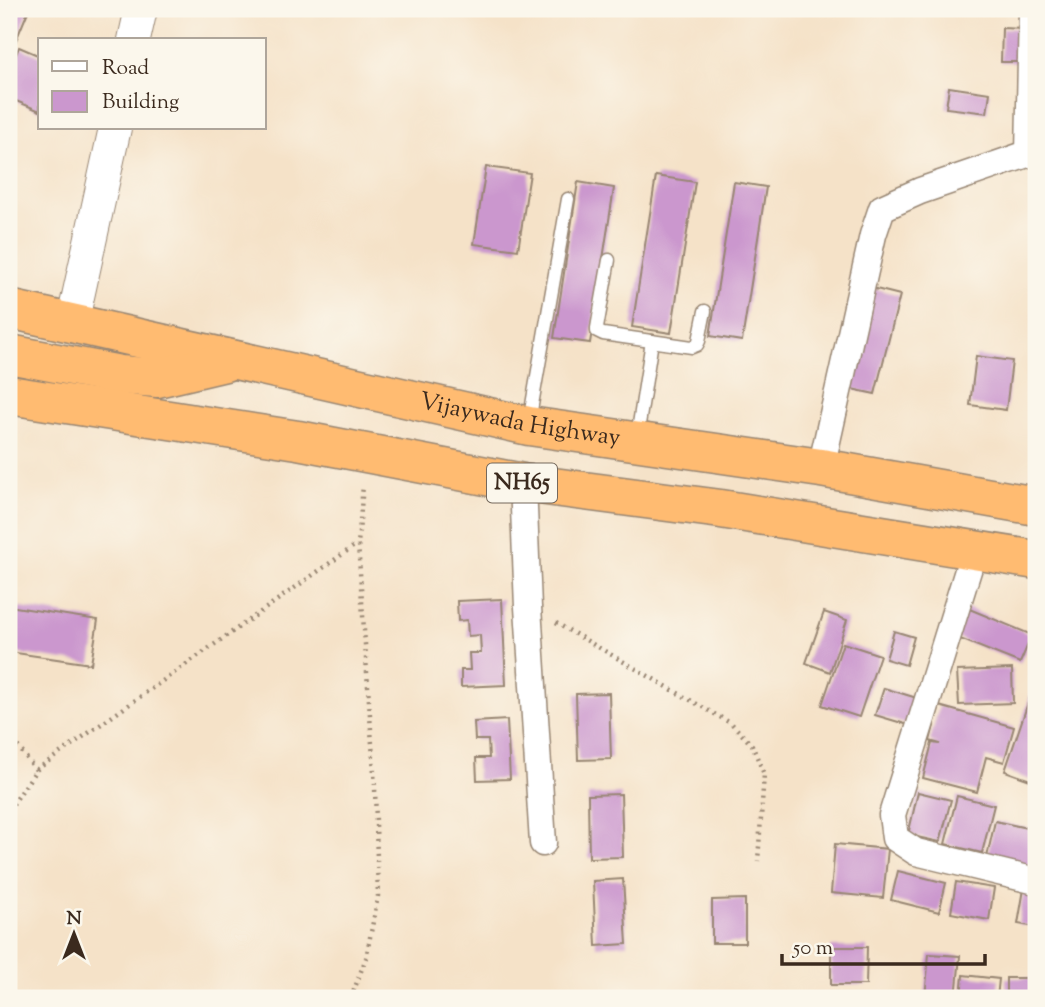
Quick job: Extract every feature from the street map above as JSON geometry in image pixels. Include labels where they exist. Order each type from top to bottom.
[{"type":"highway","name":"Vijaywada Highway","points":[[9,309],[528,426],[821,468],[1036,506]]},
{"type":"highway","points":[[9,354],[120,375],[157,378],[233,360]]},
{"type":"highway","name":"NH65","points":[[9,395],[298,440],[523,483],[721,509],[1036,561]]},
{"type":"highway","points":[[721,509],[729,456]]},
{"type":"street","points":[[134,38],[141,9]]},
{"type":"street","points":[[821,468],[873,235],[882,208],[920,191],[1033,152],[1032,9]]},
{"type":"street","points":[[72,324],[115,130]]},
{"type":"street","points":[[523,483],[543,843]]},
{"type":"street","points":[[974,551],[892,815],[895,838],[916,852],[1036,881]]},
{"type":"lane","points":[[528,426],[568,200]]},
{"type":"lane","points":[[609,260],[597,331],[692,347],[697,345],[705,311]]},
{"type":"lane","points":[[636,442],[652,341]]},
{"type":"path","points":[[351,998],[366,958],[378,896],[375,787],[358,544],[366,453]]},
{"type":"path","points":[[9,810],[36,770],[358,544]]},
{"type":"path","points":[[528,607],[732,724],[752,744],[764,774],[758,861]]},
{"type":"path","points":[[9,735],[36,770]]},
{"type":"building","points":[[9,9],[29,9],[9,57]]},
{"type":"building","points":[[1002,28],[1023,29],[1023,62],[1001,62]]},
{"type":"building","points":[[19,47],[38,55],[38,110],[9,98],[9,72]]},
{"type":"building","points":[[949,87],[990,93],[987,113],[946,108]]},
{"type":"building","points":[[486,167],[530,173],[518,250],[474,244]]},
{"type":"building","points":[[656,176],[695,182],[671,333],[632,327]]},
{"type":"building","points":[[578,182],[614,188],[590,343],[554,338]]},
{"type":"building","points":[[734,182],[766,187],[742,341],[710,336]]},
{"type":"building","points":[[872,288],[900,295],[875,394],[847,388]]},
{"type":"building","points":[[976,356],[1012,361],[1006,410],[970,405]]},
{"type":"building","points":[[502,599],[506,685],[461,687],[461,670],[470,670],[469,653],[481,653],[480,635],[468,636],[467,620],[458,621],[457,601]]},
{"type":"building","points":[[9,606],[98,620],[91,664],[9,652]]},
{"type":"building","points":[[967,608],[1032,635],[1020,663],[955,637]]},
{"type":"building","points":[[824,612],[847,620],[830,672],[806,663]]},
{"type":"building","points":[[894,631],[914,637],[906,665],[886,659]]},
{"type":"building","points":[[843,643],[880,655],[859,717],[822,705]]},
{"type":"building","points":[[1012,669],[1013,703],[959,705],[957,671]]},
{"type":"building","points":[[1036,679],[1036,782],[1005,771]]},
{"type":"building","points":[[884,688],[920,699],[912,726],[875,715]]},
{"type":"building","points":[[609,693],[611,759],[578,760],[576,694]]},
{"type":"building","points":[[939,706],[1014,727],[1004,762],[986,757],[977,792],[923,778],[932,743],[940,744],[930,741]]},
{"type":"building","points":[[507,720],[510,779],[477,780],[476,758],[489,758],[488,740],[475,740],[474,722]]},
{"type":"building","points":[[918,792],[951,800],[940,842],[908,835]]},
{"type":"building","points":[[621,794],[623,857],[589,858],[588,795]]},
{"type":"building","points":[[957,796],[994,805],[982,853],[945,844]]},
{"type":"building","points":[[995,821],[1036,830],[1030,867],[987,857]]},
{"type":"building","points":[[835,844],[888,849],[883,898],[831,893]]},
{"type":"building","points":[[898,871],[946,883],[939,912],[891,900]]},
{"type":"building","points":[[623,879],[627,944],[596,946],[593,881]]},
{"type":"building","points":[[956,882],[994,888],[989,920],[951,913]]},
{"type":"building","points":[[1024,889],[1036,891],[1036,927],[1018,924]]},
{"type":"building","points":[[745,899],[745,943],[712,943],[712,900]]},
{"type":"building","points":[[831,947],[867,947],[866,985],[831,985]]},
{"type":"building","points":[[929,954],[960,956],[956,998],[925,998]]},
{"type":"building","points":[[963,975],[999,979],[997,998],[961,998]]},
{"type":"building","points":[[1006,978],[1036,978],[1036,998],[1006,998]]}]
